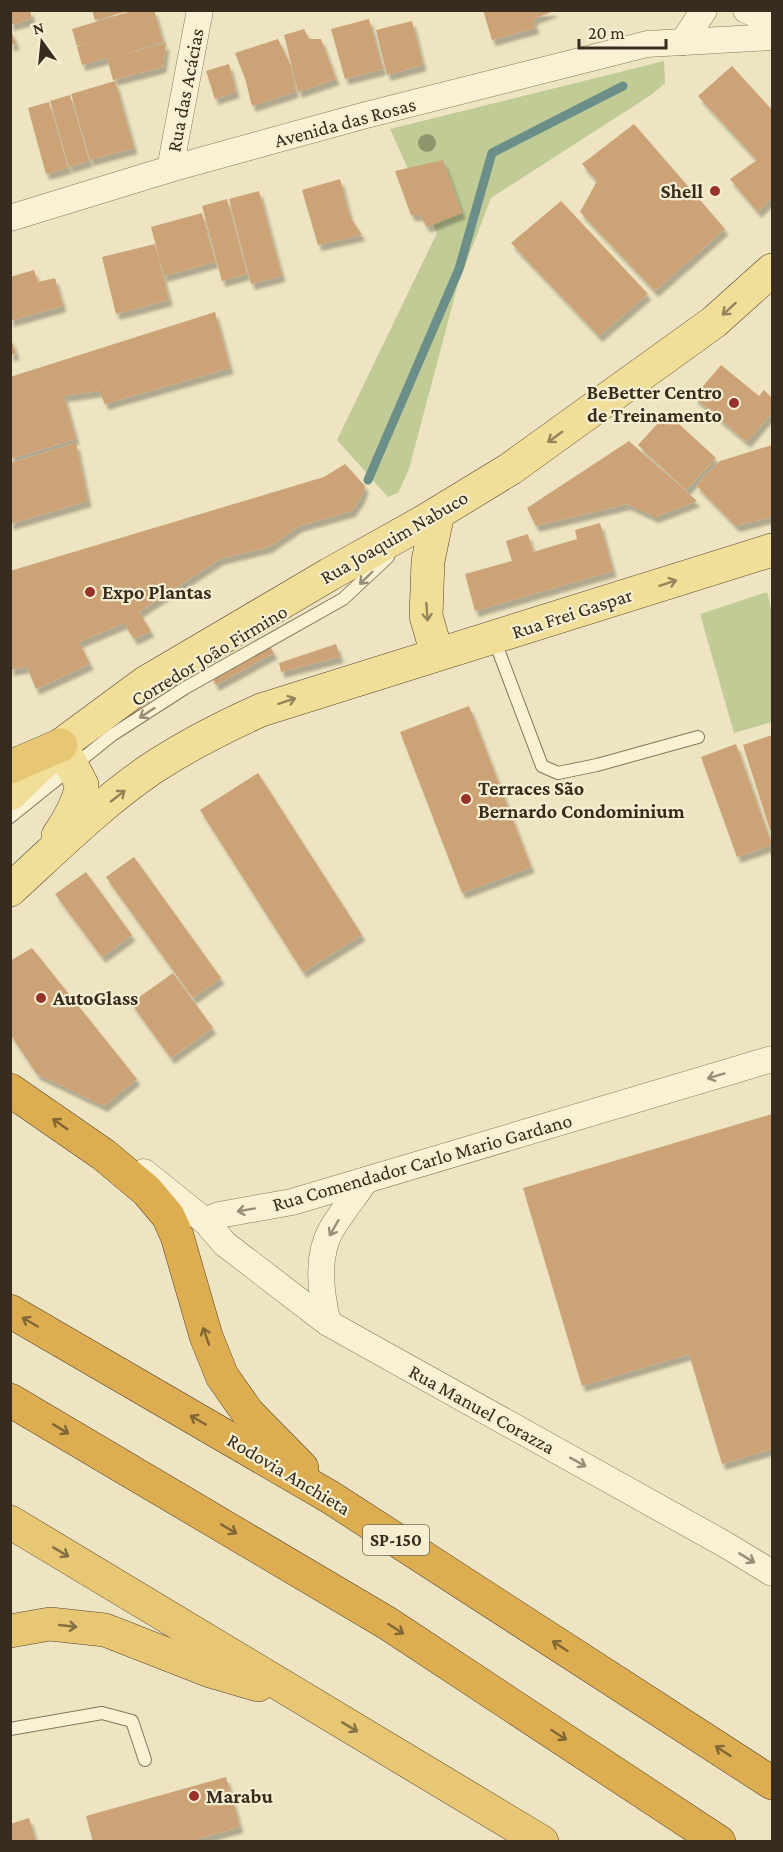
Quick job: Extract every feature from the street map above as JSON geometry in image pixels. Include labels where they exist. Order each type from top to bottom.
[{"type":"highway","points":[[10,767],[67,756]]},
{"type":"highway","points":[[10,1090],[92,1147],[147,1191],[168,1216],[177,1236],[206,1336],[222,1376],[248,1413],[330,1497]]},
{"type":"highway","name":"Rodovia Anchieta","points":[[10,1311],[330,1497],[772,1783]]},
{"type":"highway","points":[[10,1400],[387,1623],[719,1842]]},
{"type":"highway","points":[[10,1522],[542,1842]]},
{"type":"highway","points":[[10,1631],[50,1624],[105,1630],[210,1671],[300,1697]]},
{"type":"main road","name":"Rua Joaquim Nabuco","points":[[10,794],[67,756],[145,683],[320,579],[430,518],[510,469],[714,322],[772,270]]},
{"type":"main road","points":[[430,518],[426,616],[437,654]]},
{"type":"main road","name":"Rua Frei Gaspar","points":[[36,867],[77,828],[150,770],[206,736],[261,710],[772,550]]},
{"type":"main road","points":[[10,890],[36,867],[69,819],[80,797],[82,785],[67,756]]},
{"type":"street","name":"Rua das Acácias","points":[[170,169],[200,10]]},
{"type":"street","points":[[682,42],[704,10]]},
{"type":"street","points":[[746,10],[762,17],[772,18]]},
{"type":"street","name":"Avenida das Rosas","points":[[10,218],[170,169],[366,115],[647,44],[772,37]]},
{"type":"street","name":"Rua Comendador Carlo Mario Gardano","points":[[205,1221],[219,1215],[292,1202],[772,1059]]},
{"type":"street","points":[[92,1147],[112,1146],[205,1221]]},
{"type":"street","points":[[328,1323],[321,1297],[321,1265],[330,1232],[366,1180]]},
{"type":"street","name":"Rua Manuel Corazza","points":[[205,1221],[225,1244],[328,1323],[716,1539],[772,1573]]},
{"type":"lane","points":[[493,638],[542,766],[558,773],[597,765],[698,737]]},
{"type":"lane","points":[[10,817],[67,756]]},
{"type":"lane","points":[[10,1729],[102,1713],[132,1721],[145,1760]]},
{"type":"green space","points":[[664,61],[665,83],[651,95],[491,198],[458,284],[409,469],[398,493],[388,497],[337,440],[437,233],[390,129]]},
{"type":"green space","points":[[767,592],[772,612],[772,722],[734,733],[700,614]]},
{"type":"building","points":[[10,10],[30,10],[32,19],[10,25]]},
{"type":"building","points":[[92,10],[129,10],[129,11],[95,20]]},
{"type":"building","points":[[135,10],[154,10],[163,42],[114,57],[166,43],[163,67],[113,80],[107,58],[82,65],[77,47],[93,42],[77,46],[72,29]]},
{"type":"building","points":[[483,10],[554,11],[533,19],[536,28],[492,40]]},
{"type":"building","points":[[369,19],[383,69],[345,79],[331,29]]},
{"type":"building","points":[[412,21],[423,65],[387,75],[376,30]]},
{"type":"building","points":[[10,28],[16,44],[10,45]]},
{"type":"building","points":[[304,29],[309,39],[321,39],[336,79],[298,92],[284,35]]},
{"type":"building","points":[[278,39],[291,66],[295,92],[252,106],[245,78],[235,53]]},
{"type":"building","points":[[229,64],[236,92],[215,99],[206,71]]},
{"type":"building","points":[[732,66],[772,110],[772,198],[758,212],[730,179],[757,160],[698,96]]},
{"type":"building","points":[[115,81],[134,148],[90,160],[71,94]]},
{"type":"building","points":[[70,95],[89,161],[69,167],[50,101]]},
{"type":"building","points":[[49,102],[68,168],[46,174],[28,108]]},
{"type":"building","points":[[634,124],[725,229],[655,291],[580,212],[597,181],[582,164]]},
{"type":"building","points":[[443,160],[462,213],[427,227],[420,215],[411,215],[395,171]]},
{"type":"building","points":[[340,179],[350,217],[362,235],[318,245],[302,190]]},
{"type":"building","points":[[259,191],[282,276],[251,284],[229,199]]},
{"type":"building","points":[[227,199],[247,274],[222,281],[202,206]]},
{"type":"building","points":[[561,201],[648,294],[599,336],[511,243]]},
{"type":"building","points":[[202,213],[215,262],[164,276],[151,227]]},
{"type":"building","points":[[155,244],[169,300],[116,314],[102,257]]},
{"type":"building","points":[[34,270],[38,282],[55,278],[63,306],[10,321],[10,277]]},
{"type":"building","points":[[215,312],[230,368],[105,404],[99,391],[64,396],[76,439],[10,459],[10,377]]},
{"type":"building","points":[[10,336],[16,354],[10,355]]},
{"type":"building","points":[[721,365],[759,396],[764,390],[772,398],[772,413],[747,442],[694,397]]},
{"type":"building","points":[[667,413],[716,458],[686,490],[638,445]]},
{"type":"building","points":[[629,441],[697,501],[655,517],[627,504],[536,526],[527,508]]},
{"type":"building","points":[[76,443],[88,501],[10,524],[10,463]]},
{"type":"building","points":[[772,445],[772,517],[736,526],[696,485],[720,461]]},
{"type":"building","name":"Expo Plantas","points":[[345,464],[365,486],[361,498],[352,511],[299,526],[269,547],[220,559],[139,612],[151,631],[134,639],[124,623],[79,642],[90,664],[36,689],[27,667],[10,670],[10,571],[324,477]]},
{"type":"building","points":[[600,523],[613,571],[475,611],[465,574],[512,561],[506,541],[528,534],[533,552],[577,539],[575,530]]},
{"type":"building","points":[[336,644],[340,657],[281,672],[279,663]]},
{"type":"building","points":[[269,645],[274,653],[216,685],[211,676]]},
{"type":"building","name":"Terraces São Bernardo Condominium","points":[[469,706],[531,867],[462,893],[400,732]]},
{"type":"building","points":[[772,735],[772,836],[743,745]]},
{"type":"building","points":[[736,744],[772,845],[737,857],[701,757]]},
{"type":"building","points":[[258,773],[362,935],[303,972],[200,810]]},
{"type":"building","points":[[134,857],[221,978],[193,998],[106,877]]},
{"type":"building","points":[[86,872],[132,935],[102,957],[55,894]]},
{"type":"building","name":"AutoGlass","points":[[32,948],[137,1079],[104,1106],[37,1074],[10,1034],[10,961]]},
{"type":"building","points":[[173,973],[213,1028],[171,1058],[131,1003]]},
{"type":"building","points":[[772,1114],[772,1449],[722,1464],[689,1354],[582,1386],[523,1188]]},
{"type":"building","name":"Marabu","points":[[226,1777],[240,1827],[187,1842],[93,1842],[86,1816]]},
{"type":"building","points":[[29,1818],[36,1842],[10,1842],[10,1824]]},
{"type":"waterway","points":[[368,480],[459,269],[492,153],[623,86]]},
{"type":"place","name":"Shell","points":[[715,191]]},
{"type":"place","name":"BeBetter Centro de Treinamento","points":[[734,403]]},
{"type":"place","name":"Expo Plantas","points":[[90,592]]},
{"type":"place","name":"Terraces São Bernardo Condominium","points":[[466,799]]},
{"type":"place","name":"AutoGlass","points":[[41,998]]},
{"type":"place","name":"Marabu","points":[[194,1796]]}]
